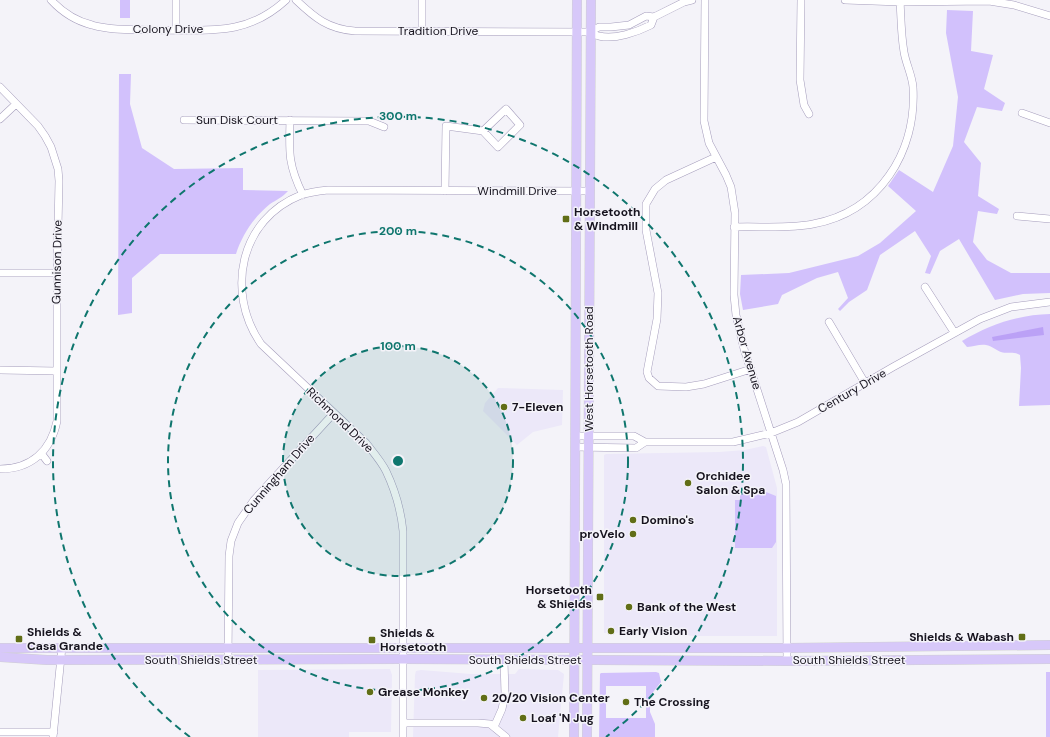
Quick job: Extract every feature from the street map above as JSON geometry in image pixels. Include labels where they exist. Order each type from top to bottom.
[{"type":"main road","name":"West Horsetooth Road","points":[[574,737],[577,0]]},
{"type":"main road","name":"West Horsetooth Road","points":[[587,737],[591,0]]},
{"type":"main road","name":"South Shields Street","points":[[0,648],[787,648],[1050,646]]},
{"type":"main road","name":"South Shields Street","points":[[0,657],[62,660],[403,659],[787,661],[1050,659]]},
{"type":"street","name":"Colony Drive","points":[[51,0],[66,13],[78,20],[106,29],[176,30],[222,29],[235,27],[260,18],[274,10],[286,0]]},
{"type":"street","points":[[176,0],[176,30]]},
{"type":"street","name":"Tradition Drive","points":[[296,0],[314,17],[334,28],[355,31],[590,32],[599,36],[631,34],[651,24],[654,17],[684,2],[692,0]]},
{"type":"street","points":[[422,0],[422,31]]},
{"type":"street","name":"Arbor Avenue","points":[[705,0],[704,121],[709,143],[731,187],[733,200],[734,294],[736,315],[739,330],[783,470],[786,484],[787,661]]},
{"type":"street","points":[[801,0],[800,80],[804,105],[809,114]]},
{"type":"street","points":[[845,0],[997,1],[1050,16]]},
{"type":"street","points":[[734,227],[799,226],[828,220],[853,209],[864,202],[887,180],[895,168],[904,148],[911,128],[913,114],[913,88],[903,43],[900,1]]},
{"type":"street","name":"Gunnison Drive","points":[[0,87],[38,126],[45,136],[55,157],[59,181],[57,273],[57,421],[51,440],[41,453],[24,465],[0,469]]},
{"type":"street","points":[[0,119],[16,104]]},
{"type":"street","points":[[444,191],[446,126],[483,130],[498,147],[520,125],[506,108],[483,130]]},
{"type":"street","points":[[1022,113],[1050,123]]},
{"type":"street","name":"Sun Disk Court","points":[[184,120],[369,121],[384,127]]},
{"type":"street","name":"Sun Disk Court","points":[[290,120],[289,154],[291,167],[294,178],[303,195]]},
{"type":"street","points":[[716,157],[666,180],[655,189],[646,204],[646,230],[658,293],[657,319],[647,372],[649,378],[658,386],[686,387],[710,382],[751,369]]},
{"type":"street","name":"Windmill Drive","points":[[303,195],[328,190],[590,191]]},
{"type":"street","name":"Richmond Drive","points":[[303,195],[282,206],[271,214],[254,236],[246,254],[242,271],[241,290],[243,305],[251,329],[261,344],[366,443],[386,470],[398,504],[403,532],[403,737]]},
{"type":"street","points":[[1017,216],[1050,219]]},
{"type":"street","points":[[0,273],[57,273]]},
{"type":"street","points":[[926,287],[954,332]]},
{"type":"street","name":"Century Drive","points":[[575,436],[634,436],[645,442],[733,442],[771,433],[798,422],[954,332],[980,319],[1012,307],[1050,302]]},
{"type":"street","points":[[829,322],[865,383]]},
{"type":"street","points":[[0,370],[57,371]]},
{"type":"street","name":"Cunningham Drive","points":[[228,659],[228,556],[231,541],[238,523],[254,500],[334,413]]},
{"type":"street","name":"Century Drive","points":[[575,447],[636,448],[645,442]]},
{"type":"street","points":[[41,453],[47,461]]},
{"type":"street","points":[[0,732],[54,734],[62,648]]},
{"type":"street","points":[[494,727],[502,709],[504,696],[504,660]]},
{"type":"street","points":[[403,723],[478,722],[490,724],[506,737]]},
{"type":"shaded area","points":[[120,0],[130,0],[130,18],[120,18]]},
{"type":"shaded area","points":[[947,10],[973,11],[971,51],[993,55],[984,89],[1005,103],[1002,111],[977,107],[964,142],[981,163],[978,196],[999,209],[997,214],[978,211],[973,242],[987,260],[1011,273],[1050,273],[1050,293],[1023,294],[995,300],[959,239],[940,251],[930,274],[925,273],[931,256],[915,231],[880,255],[867,290],[849,302],[840,311],[838,309],[848,298],[838,272],[817,278],[782,295],[778,304],[743,310],[740,294],[741,275],[789,273],[858,256],[880,243],[916,211],[888,186],[899,170],[933,192],[953,146],[958,97],[946,33]]},
{"type":"shaded area","points":[[119,74],[131,74],[130,104],[142,148],[174,169],[243,168],[243,190],[288,191],[264,209],[254,221],[245,233],[236,254],[160,254],[132,278],[132,313],[118,315]]},
{"type":"shaded area","points":[[1050,314],[1050,405],[1019,406],[1021,368],[1020,355],[1001,352],[986,345],[967,347],[962,341],[994,325],[1015,318]]},
{"type":"shaded area","points":[[1043,327],[1044,335],[993,341],[992,337]]},
{"type":"shaded area","points":[[498,388],[563,390],[562,425],[533,432],[517,445],[483,411],[485,403]]},
{"type":"shaded area","points":[[763,446],[766,447],[777,488],[777,636],[695,636],[640,632],[604,633],[604,455],[719,452],[745,450]]},
{"type":"shaded area","points":[[740,492],[766,492],[776,496],[776,542],[772,548],[735,548],[735,500],[740,500]]},
{"type":"shaded area","points":[[390,669],[392,675],[391,732],[349,732],[349,737],[258,737],[258,670]]},
{"type":"shaded area","points":[[519,669],[558,670],[564,674],[558,737],[413,737],[416,671],[421,670],[471,674],[515,674]]},
{"type":"shaded area","points":[[1046,672],[1050,672],[1050,737],[1046,737]]},
{"type":"shaded area","points":[[601,673],[659,673],[661,682],[650,696],[650,712],[655,724],[655,737],[599,737]],"holes":[[[606,686],[646,686],[646,718],[606,718]]]},
{"type":"place","name":"Horsetooth & Windmill","points":[[566,219]]},
{"type":"place","name":"7-Eleven","points":[[504,407]]},
{"type":"place","name":"Orchidee Salon & Spa","points":[[688,483]]},
{"type":"place","name":"Domino's","points":[[633,520]]},
{"type":"place","name":"proVelo","points":[[633,534]]},
{"type":"place","name":"Horsetooth & Shields","points":[[600,597]]},
{"type":"place","name":"Bank of the West","points":[[629,607]]},
{"type":"place","name":"Early Vision","points":[[611,631]]},
{"type":"place","name":"Shields & Wabash","points":[[1022,637]]},
{"type":"place","name":"Shields & Casa Grande","points":[[19,639]]},
{"type":"place","name":"Shields & Horsetooth","points":[[372,640]]},
{"type":"place","name":"Grease Monkey","points":[[370,692]]},
{"type":"place","name":"20/20 Vision Center","points":[[484,698]]},
{"type":"place","name":"The Crossing","points":[[626,702]]},
{"type":"place","name":"Loaf 'N Jug","points":[[523,718]]}]
